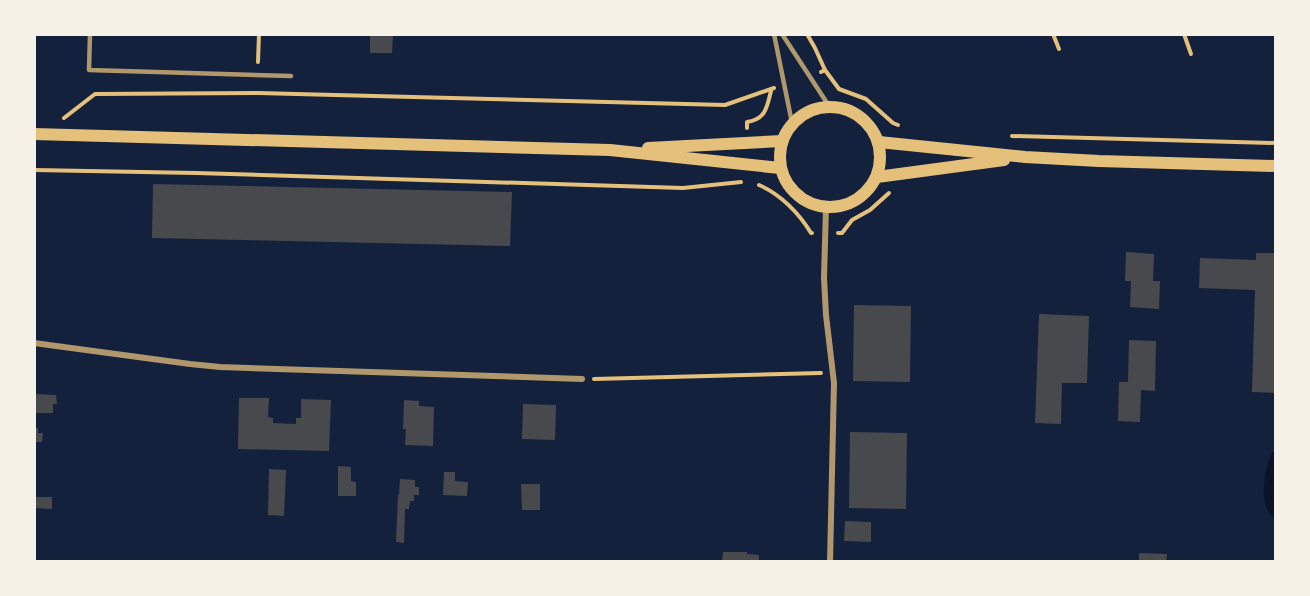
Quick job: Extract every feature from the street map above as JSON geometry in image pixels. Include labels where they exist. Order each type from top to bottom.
[{"type":"main road","points":[[829,106],[845,108],[860,116],[872,127],[881,153],[877,177],[868,190],[856,200],[842,206],[826,207],[810,204],[797,195],[787,183],[780,168],[779,154],[782,141],[792,123],[802,114],[815,108],[829,106]]},
{"type":"main road","points":[[40,135],[610,150],[780,168]]},
{"type":"main road","points":[[610,150],[782,141]]},
{"type":"main road","points":[[879,142],[1025,158],[1275,166]]},
{"type":"main road","points":[[877,177],[1025,158]]},
{"type":"street","points":[[826,207],[824,278],[826,315],[834,373],[830,561]]},
{"type":"street","points":[[34,343],[220,367],[582,379]]},
{"type":"lane","points":[[90,34],[89,70],[291,76]]},
{"type":"lane","points":[[774,34],[792,123]]},
{"type":"lane","points":[[782,34],[829,106]]},
{"type":"path","points":[[807,34],[825,70],[839,89],[866,99],[893,123],[912,129],[911,146]]},
{"type":"path","points":[[1053,34],[1059,50]]},
{"type":"path","points":[[1184,34],[1191,54]]},
{"type":"path","points":[[809,76],[825,70]]},
{"type":"path","points":[[40,135],[95,94],[258,93],[725,105],[784,85]]},
{"type":"path","points":[[747,142],[747,122],[756,120],[766,110],[771,89]]},
{"type":"path","points":[[1005,136],[1275,143]]},
{"type":"path","points":[[747,165],[747,180]]},
{"type":"path","points":[[34,170],[682,188],[739,183],[747,180],[775,193],[802,218],[811,233],[842,233],[852,220],[870,210],[892,191]]},
{"type":"path","points":[[582,379],[834,373]]},
{"type":"water","points":[[1275,450],[1275,519],[1267,509],[1264,494],[1266,468]]},
{"type":"building","points":[[370,34],[393,34],[392,53],[370,53]]},
{"type":"building","points":[[153,184],[512,192],[510,246],[152,238]]},
{"type":"building","points":[[1126,252],[1154,254],[1153,281],[1160,281],[1159,309],[1130,307],[1131,281],[1125,281]]},
{"type":"building","points":[[1256,253],[1276,253],[1276,393],[1252,392],[1255,290],[1199,288],[1200,258],[1256,260]]},
{"type":"building","points":[[854,305],[911,306],[910,382],[853,381]]},
{"type":"building","points":[[1039,314],[1089,316],[1087,383],[1062,383],[1061,424],[1035,423]]},
{"type":"building","points":[[1129,340],[1156,341],[1155,391],[1141,390],[1140,422],[1118,421],[1119,382],[1128,382]]},
{"type":"building","points":[[34,394],[56,395],[57,404],[53,404],[53,413],[34,413]]},
{"type":"building","points":[[239,398],[269,398],[268,417],[273,418],[273,423],[296,424],[296,418],[301,418],[301,399],[331,400],[329,451],[238,449]]},
{"type":"building","points":[[404,400],[419,401],[419,406],[434,407],[433,446],[405,445]]},
{"type":"building","points":[[523,404],[556,405],[555,440],[522,439]]},
{"type":"building","points":[[34,428],[38,428],[38,433],[43,433],[42,442],[34,442]]},
{"type":"building","points":[[850,432],[907,433],[906,509],[849,508]]},
{"type":"building","points":[[338,466],[351,467],[351,481],[356,482],[356,496],[338,496]]},
{"type":"building","points":[[269,469],[286,470],[284,516],[268,515]]},
{"type":"building","points":[[444,472],[455,472],[455,481],[468,482],[467,496],[443,495]]},
{"type":"building","points":[[400,479],[415,480],[415,487],[419,487],[419,495],[414,495],[414,501],[410,501],[409,509],[405,509],[404,543],[396,542]]},
{"type":"building","points":[[521,484],[540,484],[540,510],[522,510]]},
{"type":"building","points":[[34,497],[52,497],[52,509],[34,508]]},
{"type":"building","points":[[845,521],[871,522],[871,542],[844,541]]},
{"type":"building","points":[[723,552],[747,552],[747,554],[759,555],[759,562],[722,562]]},
{"type":"building","points":[[1139,553],[1167,554],[1166,562],[1139,562]]}]
